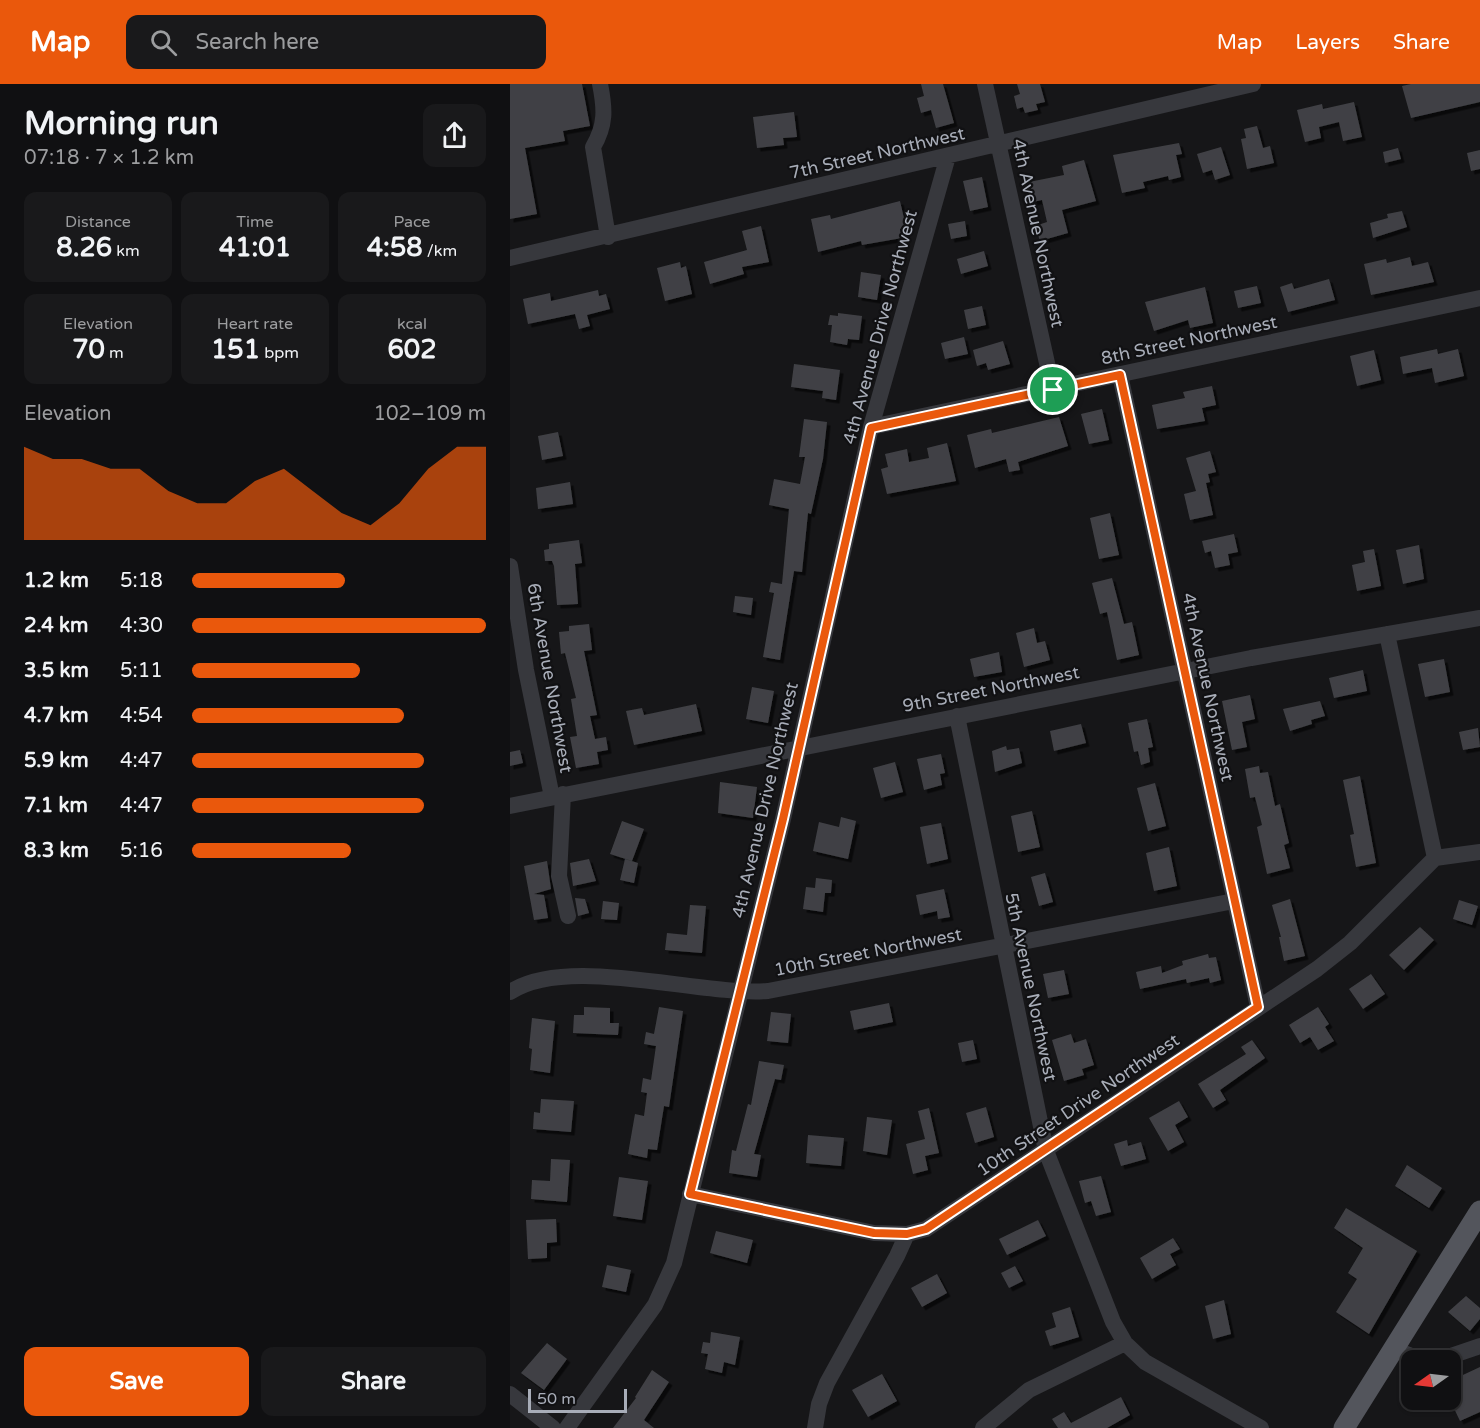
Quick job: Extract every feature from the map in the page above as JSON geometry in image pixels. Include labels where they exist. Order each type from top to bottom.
[{"type":"main road","points":[[1344,1428],[1480,1211]]},
{"type":"street","points":[[600,84],[605,112],[602,132],[593,147],[608,237]]},
{"type":"street","name":"4th Avenue Northwest","points":[[985,84],[1053,390]]},
{"type":"street","name":"7th Street Northwest","points":[[510,258],[608,237],[1253,84]]},
{"type":"street","name":"4th Avenue Drive Northwest","points":[[567,1428],[655,1305],[667,1283],[799,746],[871,428],[948,156]]},
{"type":"street","name":"8th Street Northwest","points":[[871,428],[1480,298]]},
{"type":"street","name":"4th Avenue Northwest","points":[[1120,375],[1258,1007]]},
{"type":"street","name":"6th Avenue Northwest","points":[[510,566],[526,670],[557,795],[559,876],[568,916]]},
{"type":"street","name":"9th Street Northwest","points":[[510,806],[799,746],[1186,671],[1480,618]]},
{"type":"street","points":[[1387,634],[1435,858],[1480,852]]},
{"type":"street","name":"5th Avenue Northwest","points":[[957,716],[990,890],[1005,945],[1046,1151],[1075,1228],[1125,1343],[1145,1362],[1167,1377],[1261,1428]]},
{"type":"street","name":"10th Street Drive Northwest","points":[[690,1194],[874,1233],[907,1234],[926,1229],[1046,1151],[1350,943],[1435,858]]},
{"type":"street","name":"10th Street Northwest","points":[[510,992],[527,984],[589,975],[739,993],[768,992],[1234,901]]},
{"type":"street","points":[[815,1428],[819,1404],[827,1383],[907,1234]]},
{"type":"street","points":[[983,1428],[1029,1390],[1125,1343]]},
{"type":"street","points":[[1461,1352],[1480,1346]]},
{"type":"street","points":[[1394,1349],[1401,1352]]},
{"type":"street","points":[[510,1394],[553,1428]]},
{"type":"building","points":[[510,84],[582,84],[590,126],[563,131],[565,141],[525,148],[537,214],[510,219]]},
{"type":"building","points":[[921,84],[943,84],[954,123],[936,128],[931,110],[921,113],[917,98],[924,96]]},
{"type":"building","points":[[1017,84],[1040,84],[1045,102],[1036,104],[1038,110],[1025,113],[1023,107],[1017,109],[1014,96],[1020,94]]},
{"type":"building","points":[[1480,84],[1480,102],[1411,118],[1402,86]]},
{"type":"building","points":[[1354,102],[1362,137],[1343,141],[1339,122],[1319,127],[1321,138],[1305,142],[1297,110],[1322,104],[1323,109]]},
{"type":"building","points":[[794,112],[797,137],[783,138],[784,145],[757,148],[753,117]]},
{"type":"building","points":[[1257,126],[1263,148],[1270,146],[1274,163],[1247,169],[1241,139],[1246,138],[1244,129]]},
{"type":"building","points":[[1179,143],[1182,154],[1176,155],[1181,177],[1169,180],[1168,176],[1143,182],[1145,188],[1122,193],[1113,155]]},
{"type":"building","points":[[1221,147],[1230,175],[1215,180],[1212,170],[1203,173],[1197,154]]},
{"type":"building","points":[[1398,148],[1401,159],[1385,163],[1383,152]]},
{"type":"building","points":[[1480,150],[1480,169],[1471,171],[1467,153]]},
{"type":"building","points":[[1084,160],[1096,201],[1062,210],[1068,233],[1040,241],[1035,226],[1047,222],[1042,200],[1033,202],[1029,182],[1064,175],[1062,166]]},
{"type":"building","points":[[982,177],[988,207],[970,211],[963,181]]},
{"type":"building","points":[[900,201],[906,227],[900,229],[902,238],[862,245],[861,241],[818,252],[811,219],[830,215],[831,219]]},
{"type":"building","points":[[1402,211],[1407,227],[1373,238],[1370,223],[1388,218],[1387,214]]},
{"type":"building","points":[[965,221],[967,236],[951,239],[948,224]]},
{"type":"building","points":[[761,226],[769,262],[742,267],[744,274],[710,284],[704,262],[747,250],[742,231]]},
{"type":"building","points":[[984,251],[988,266],[961,274],[957,259]]},
{"type":"building","points":[[1410,257],[1412,266],[1428,262],[1434,282],[1371,295],[1364,264],[1386,259],[1387,263]]},
{"type":"building","points":[[680,262],[681,268],[686,266],[692,294],[665,301],[657,268]]},
{"type":"building","points":[[861,272],[881,275],[877,300],[858,297]]},
{"type":"building","points":[[1329,279],[1335,300],[1288,312],[1280,287],[1292,283],[1294,289]]},
{"type":"building","points":[[1257,286],[1261,303],[1238,308],[1234,291]]},
{"type":"building","points":[[1205,287],[1213,323],[1190,328],[1188,320],[1154,331],[1145,302]]},
{"type":"building","points":[[598,290],[599,296],[606,294],[610,309],[587,315],[590,326],[579,329],[575,314],[528,324],[523,299],[550,293],[551,301]]},
{"type":"building","points":[[982,306],[986,325],[968,329],[964,310]]},
{"type":"building","points":[[838,313],[862,316],[859,340],[848,339],[847,345],[830,342],[832,325],[828,325],[830,315],[838,316]]},
{"type":"building","points":[[964,337],[968,354],[945,359],[941,343]]},
{"type":"building","points":[[1003,341],[1010,364],[988,370],[986,363],[977,366],[973,350]]},
{"type":"building","points":[[1437,349],[1438,354],[1458,349],[1464,376],[1435,383],[1432,368],[1403,374],[1400,357]]},
{"type":"building","points":[[1374,350],[1381,380],[1357,386],[1350,356]]},
{"type":"building","points":[[794,364],[840,370],[836,400],[822,398],[823,391],[791,387]]},
{"type":"building","points":[[1212,386],[1216,405],[1202,408],[1205,421],[1157,429],[1152,405],[1185,398],[1183,392]]},
{"type":"building","points":[[1102,409],[1109,440],[1089,444],[1081,414]]},
{"type":"building","points":[[1059,417],[1068,446],[1018,462],[1020,470],[1009,472],[1006,459],[975,468],[967,435],[991,429],[992,433]]},
{"type":"building","points":[[804,419],[827,422],[823,459],[811,514],[808,513],[802,572],[794,571],[780,660],[763,657],[774,593],[769,592],[771,582],[782,584],[789,509],[769,505],[774,479],[800,484],[805,457],[799,457]]},
{"type":"building","points":[[558,432],[563,456],[542,460],[538,436]]},
{"type":"building","points":[[947,443],[956,481],[887,494],[881,469],[888,467],[885,454],[907,449],[909,462],[929,458],[927,448]]},
{"type":"building","points":[[1210,451],[1216,472],[1208,474],[1210,482],[1206,483],[1213,515],[1190,520],[1184,494],[1196,491],[1186,458]]},
{"type":"building","points":[[570,482],[573,504],[538,509],[536,488]]},
{"type":"building","points":[[1110,513],[1119,555],[1099,559],[1090,518]]},
{"type":"building","points":[[1234,534],[1238,552],[1228,554],[1230,565],[1215,568],[1211,551],[1205,553],[1202,541]]},
{"type":"building","points":[[579,540],[582,563],[575,564],[578,604],[557,605],[554,566],[552,561],[545,561],[544,550],[549,549],[549,544]]},
{"type":"building","points":[[1419,545],[1424,579],[1403,584],[1396,550]]},
{"type":"building","points":[[1374,549],[1381,586],[1357,591],[1352,565],[1365,562],[1363,551]]},
{"type":"building","points":[[1112,578],[1124,624],[1132,622],[1139,655],[1117,660],[1107,612],[1100,614],[1092,583]]},
{"type":"building","points":[[735,596],[753,598],[751,615],[733,612]]},
{"type":"building","points":[[589,624],[592,650],[584,651],[597,715],[590,716],[595,739],[606,737],[608,750],[597,752],[599,764],[576,768],[570,737],[577,736],[571,699],[576,698],[565,653],[561,654],[559,632],[569,631],[569,626]]},
{"type":"building","points":[[1034,628],[1037,643],[1045,641],[1050,660],[1024,667],[1016,633]]},
{"type":"building","points":[[999,652],[1002,672],[974,677],[970,659]]},
{"type":"building","points":[[1444,659],[1450,692],[1425,697],[1418,664]]},
{"type":"building","points":[[1363,670],[1367,691],[1334,698],[1329,678]]},
{"type":"building","points":[[752,687],[774,691],[768,723],[746,719]]},
{"type":"building","points":[[1250,695],[1255,719],[1242,722],[1247,747],[1232,750],[1222,701]]},
{"type":"building","points":[[1320,701],[1325,716],[1311,720],[1312,724],[1290,731],[1283,709]]},
{"type":"building","points":[[696,704],[702,731],[634,745],[626,711],[642,708],[644,715]]},
{"type":"building","points":[[1147,719],[1153,747],[1148,748],[1150,762],[1141,765],[1138,751],[1134,752],[1128,723]]},
{"type":"building","points":[[1081,724],[1086,743],[1054,751],[1050,731]]},
{"type":"building","points":[[1478,728],[1480,747],[1463,750],[1459,732]]},
{"type":"building","points":[[1006,746],[1007,750],[1019,748],[1022,763],[995,772],[992,751]]},
{"type":"building","points":[[520,750],[523,763],[510,766],[510,752]]},
{"type":"building","points":[[941,754],[945,773],[940,774],[942,785],[924,790],[917,759]]},
{"type":"building","points":[[895,762],[903,792],[881,798],[873,768]]},
{"type":"building","points":[[1259,766],[1260,773],[1268,772],[1275,806],[1280,804],[1289,843],[1284,845],[1290,868],[1267,874],[1257,827],[1262,825],[1255,797],[1250,798],[1245,769]]},
{"type":"building","points":[[1360,776],[1376,863],[1356,867],[1350,835],[1354,834],[1343,780]]},
{"type":"building","points":[[720,782],[757,787],[753,818],[718,813]]},
{"type":"building","points":[[1155,783],[1166,826],[1148,831],[1137,788]]},
{"type":"building","points":[[1032,811],[1040,847],[1018,852],[1011,816]]},
{"type":"building","points":[[841,817],[856,821],[848,859],[813,851],[819,822],[839,827]]},
{"type":"building","points":[[622,821],[644,829],[632,861],[610,854]]},
{"type":"building","points":[[941,823],[948,859],[927,864],[920,827]]},
{"type":"building","points":[[1169,847],[1177,886],[1154,891],[1146,853]]},
{"type":"building","points":[[589,859],[596,881],[573,886],[570,863]]},
{"type":"building","points":[[625,859],[638,863],[634,883],[620,880]]},
{"type":"building","points":[[547,861],[551,889],[534,894],[544,895],[548,918],[534,920],[524,866]]},
{"type":"building","points":[[1045,873],[1053,902],[1039,906],[1031,877]]},
{"type":"building","points":[[816,878],[832,880],[831,893],[825,893],[823,912],[803,909],[806,887],[815,888]]},
{"type":"building","points":[[944,889],[950,917],[938,919],[937,911],[920,915],[916,895]]},
{"type":"building","points":[[575,898],[585,899],[589,913],[578,916]]},
{"type":"building","points":[[1290,899],[1305,956],[1284,961],[1279,937],[1281,937],[1272,905]]},
{"type":"building","points":[[1459,900],[1478,906],[1472,925],[1453,919]]},
{"type":"building","points":[[603,901],[619,903],[617,920],[601,919]]},
{"type":"building","points":[[690,905],[706,906],[702,953],[665,950],[667,933],[687,935]]},
{"type":"building","points":[[1420,927],[1434,940],[1404,970],[1389,955]]},
{"type":"building","points":[[1208,954],[1209,958],[1216,957],[1221,980],[1210,983],[1209,978],[1187,983],[1186,979],[1140,989],[1136,972],[1161,966],[1162,973],[1183,965],[1182,961]]},
{"type":"building","points":[[1064,970],[1069,994],[1048,998],[1043,974]]},
{"type":"building","points":[[1371,974],[1385,994],[1363,1009],[1349,989]]},
{"type":"building","points":[[889,1003],[893,1022],[854,1030],[850,1011]]},
{"type":"building","points":[[584,1007],[610,1008],[610,1023],[619,1023],[618,1035],[573,1033],[574,1015],[584,1015]]},
{"type":"building","points":[[659,1007],[683,1011],[669,1107],[664,1106],[657,1150],[648,1149],[647,1158],[628,1154],[635,1114],[644,1116],[647,1093],[641,1092],[643,1078],[651,1080],[656,1046],[644,1044],[646,1032],[654,1034]]},
{"type":"building","points":[[1318,1007],[1329,1024],[1325,1027],[1334,1041],[1318,1050],[1310,1037],[1300,1043],[1289,1025]]},
{"type":"building","points":[[771,1012],[791,1014],[788,1043],[767,1041]]},
{"type":"building","points":[[532,1018],[555,1021],[550,1073],[530,1070],[532,1049],[529,1048]]},
{"type":"building","points":[[1071,1034],[1074,1043],[1086,1039],[1094,1065],[1082,1069],[1084,1075],[1064,1081],[1052,1040]]},
{"type":"building","points":[[973,1040],[977,1059],[962,1062],[958,1043]]},
{"type":"building","points":[[1252,1040],[1265,1058],[1220,1090],[1226,1100],[1213,1108],[1198,1084],[1246,1054],[1241,1047]]},
{"type":"building","points":[[759,1061],[784,1065],[781,1080],[775,1079],[754,1154],[761,1155],[757,1177],[729,1173],[732,1150],[736,1151],[748,1104],[751,1105]]},
{"type":"building","points":[[541,1099],[574,1101],[571,1132],[533,1129],[534,1112],[540,1113]]},
{"type":"building","points":[[1179,1101],[1188,1117],[1175,1125],[1184,1142],[1168,1151],[1149,1118]]},
{"type":"building","points":[[986,1107],[994,1137],[975,1143],[966,1113]]},
{"type":"building","points":[[929,1108],[939,1153],[925,1156],[928,1170],[913,1174],[906,1144],[925,1139],[918,1111]]},
{"type":"building","points":[[867,1117],[892,1120],[887,1155],[863,1151]]},
{"type":"building","points":[[808,1135],[844,1138],[841,1166],[806,1163]]},
{"type":"building","points":[[1127,1140],[1128,1146],[1141,1142],[1146,1159],[1121,1166],[1114,1144]]},
{"type":"building","points":[[551,1159],[570,1160],[567,1202],[531,1199],[532,1180],[550,1181]]},
{"type":"building","points":[[1407,1165],[1442,1188],[1429,1208],[1395,1186]]},
{"type":"building","points":[[1101,1176],[1111,1212],[1096,1216],[1091,1201],[1085,1203],[1079,1181]]},
{"type":"building","points":[[619,1177],[648,1181],[642,1220],[613,1216]]},
{"type":"building","points":[[1346,1208],[1417,1251],[1369,1334],[1336,1312],[1357,1279],[1348,1273],[1363,1248],[1334,1228]]},
{"type":"building","points":[[556,1219],[557,1242],[547,1243],[547,1258],[528,1259],[526,1220]]},
{"type":"building","points":[[1038,1220],[1046,1236],[1007,1255],[999,1239]]},
{"type":"building","points":[[716,1231],[753,1240],[747,1263],[710,1253]]},
{"type":"building","points":[[1173,1238],[1180,1249],[1170,1254],[1176,1265],[1152,1279],[1140,1258]]},
{"type":"building","points":[[607,1265],[631,1270],[626,1292],[602,1287]]},
{"type":"building","points":[[1015,1266],[1023,1281],[1009,1288],[1001,1273]]},
{"type":"building","points":[[937,1274],[947,1293],[922,1307],[911,1288]]},
{"type":"building","points":[[1466,1296],[1480,1308],[1480,1319],[1470,1331],[1448,1312]]},
{"type":"building","points":[[1224,1300],[1231,1334],[1213,1339],[1205,1306]]},
{"type":"building","points":[[1070,1307],[1079,1337],[1050,1346],[1045,1331],[1056,1327],[1052,1313]]},
{"type":"building","points":[[711,1332],[740,1337],[735,1365],[724,1362],[722,1373],[705,1369],[708,1354],[701,1353],[703,1342],[710,1343]]},
{"type":"building","points":[[547,1343],[567,1359],[544,1390],[521,1373]]},
{"type":"building","points":[[1480,1367],[1480,1412],[1460,1421],[1455,1410],[1461,1410],[1461,1376]]},
{"type":"building","points":[[652,1370],[669,1382],[644,1420],[654,1428],[613,1428],[636,1398]]},
{"type":"building","points":[[882,1374],[897,1401],[868,1417],[852,1390]]},
{"type":"building","points":[[1121,1397],[1130,1415],[1107,1428],[1058,1428],[1052,1419],[1064,1412],[1071,1423]]},
{"type":"route","points":[[1120,375],[1258,1007],[993,1187],[926,1229],[907,1234],[874,1233],[690,1194],[783,819],[871,428],[1053,390],[1120,375]]}]
